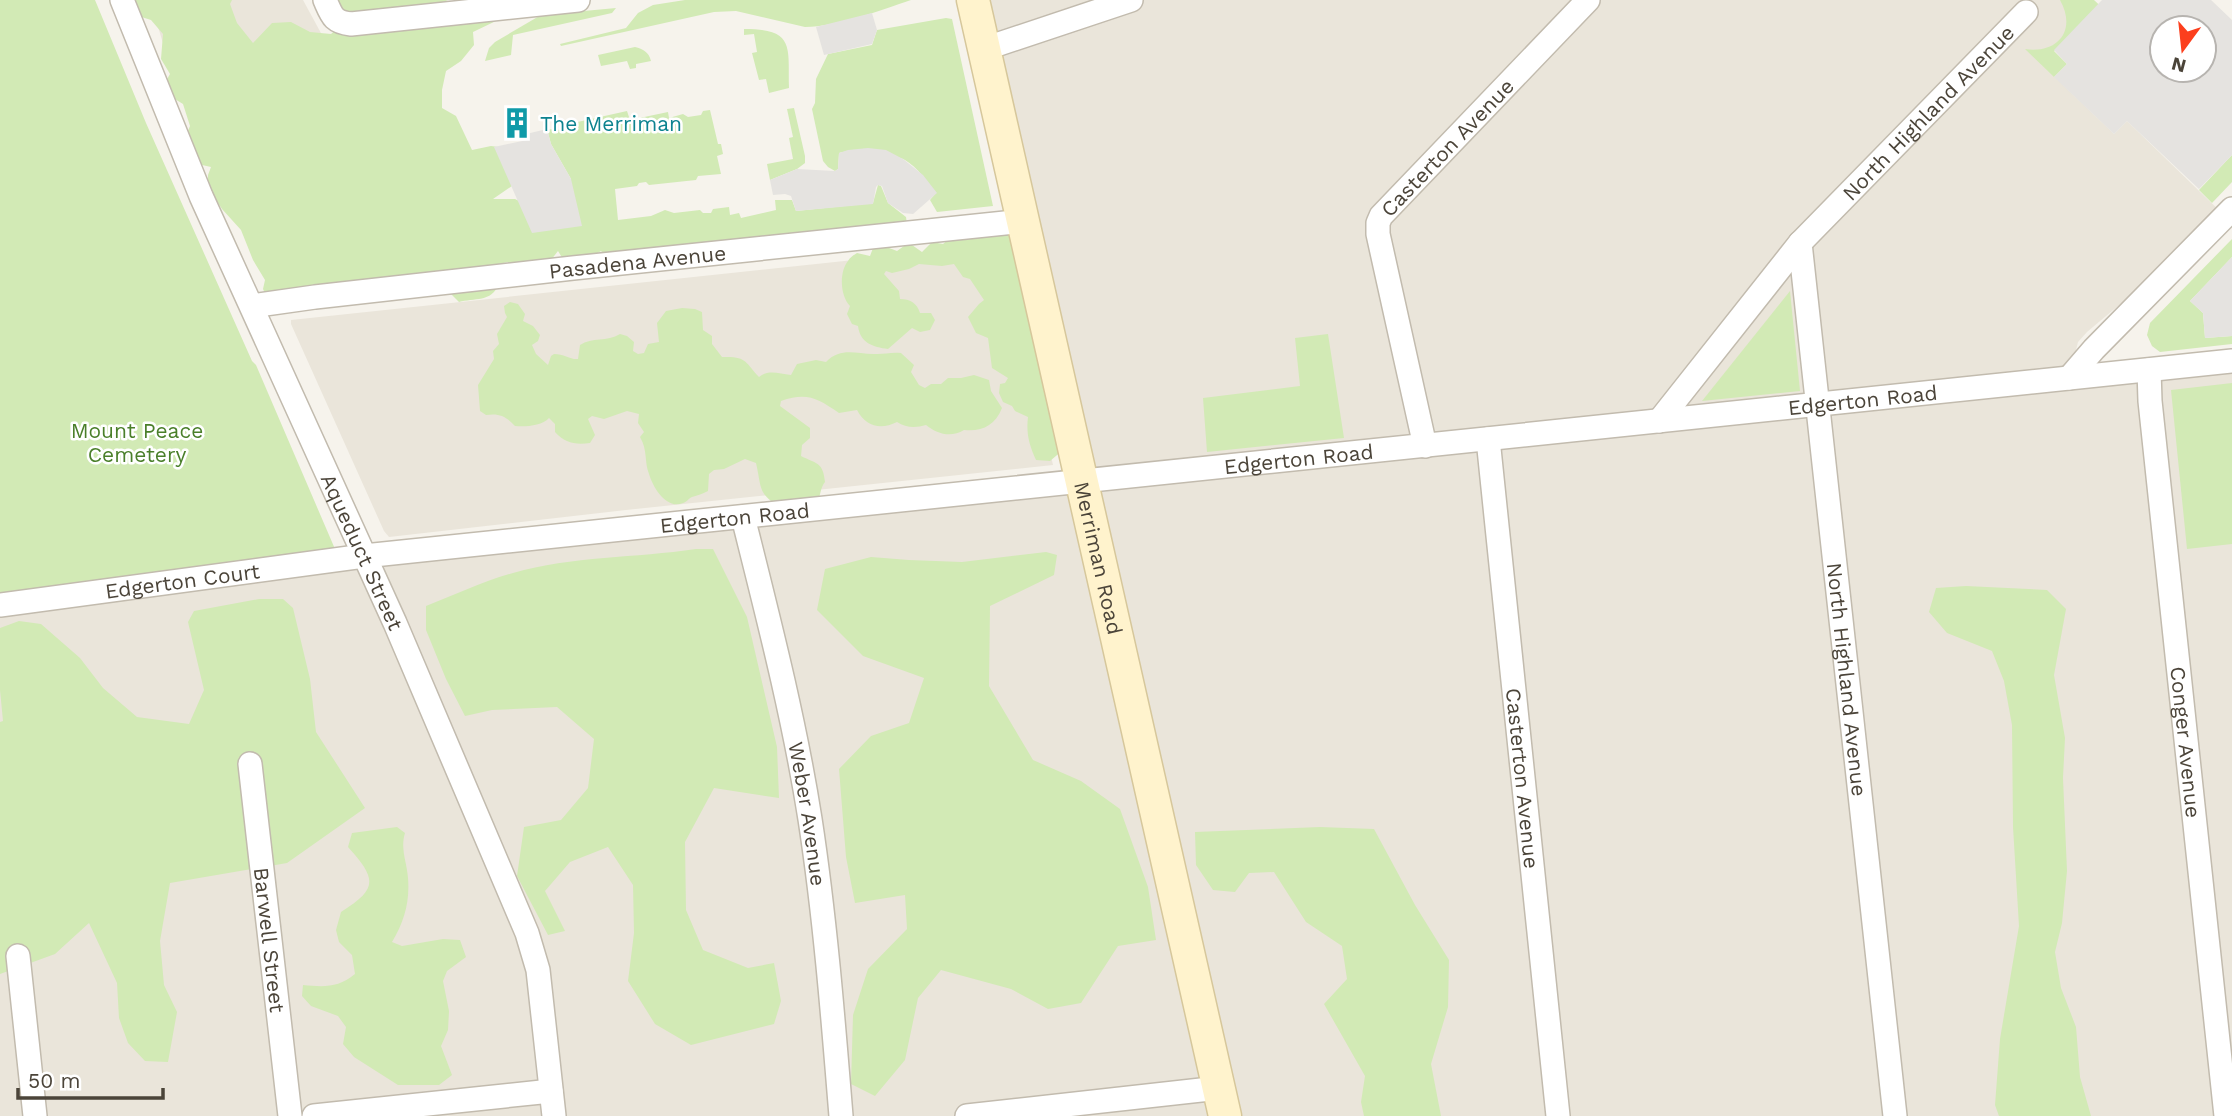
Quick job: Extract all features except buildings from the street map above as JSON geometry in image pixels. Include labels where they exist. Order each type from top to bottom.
[{"type":"main road","name":"Merriman Road","points":[[973,0],[1222,1102]]},
{"type":"street","name":"Aqueduct Street","points":[[122,0],[201,195],[400,635],[534,953],[554,1116]]},
{"type":"street","points":[[325,0],[332,17],[340,23],[351,24],[578,0]]},
{"type":"street","points":[[984,49],[1131,0]]},
{"type":"street","name":"Casterton Avenue","points":[[1424,446],[1378,234],[1378,223],[1381,216],[1588,0]]},
{"type":"street","name":"North Highland Avenue","points":[[1658,421],[1800,243],[2026,12]]},
{"type":"street","points":[[2069,379],[2094,349],[2232,209]]},
{"type":"street","name":"Pasadena Avenue","points":[[252,306],[573,268],[1024,221]]},
{"type":"street","name":"North Highland Avenue","points":[[1800,243],[1895,1116]]},
{"type":"street","name":"Edgerton Road","points":[[364,556],[2232,361]]},
{"type":"street","name":"Conger Avenue","points":[[2149,370],[2150,401],[2226,1116]]},
{"type":"street","name":"Casterton Avenue","points":[[1488,439],[1558,1116]]},
{"type":"street","name":"Weber Avenue","points":[[743,517],[794,738],[809,817],[817,866],[841,1116]]},
{"type":"street","name":"Edgerton Court","points":[[0,605],[364,556]]},
{"type":"street","name":"Barwell Street","points":[[250,764],[290,1116]]},
{"type":"street","points":[[18,956],[35,1116]]},
{"type":"street","points":[[314,1116],[551,1091]]},
{"type":"street","points":[[967,1116],[1222,1102]]},
{"type":"shaded area","points":[[150,0],[303,0],[328,46],[174,80]]},
{"type":"shaded area","points":[[973,0],[2070,0],[2087,16],[2041,64],[2114,134],[2127,121],[2225,216],[2087,332],[2078,342],[2069,378],[2232,361],[2232,1116],[0,1116],[0,605],[1082,481]]},
{"type":"shaded area","points":[[2102,0],[2211,0],[2232,20],[2232,155],[2199,189],[2127,121],[2114,134],[2054,77],[2067,64],[2054,50]]},
{"type":"shaded area","points":[[872,13],[877,30],[872,44],[824,55],[816,27]]},
{"type":"shaded area","points":[[547,129],[551,144],[571,179],[582,226],[532,233],[494,147],[527,140],[526,134]]},
{"type":"shaded area","points":[[868,148],[886,150],[903,159],[923,175],[937,193],[913,214],[903,213],[888,203],[882,186],[878,185],[873,204],[796,211],[791,196],[773,195],[770,180],[797,169],[835,171],[838,169],[839,153]]},
{"type":"shaded area","points":[[1004,244],[1053,465],[389,537],[291,324],[291,320]]},
{"type":"shaded area","points":[[2232,257],[2232,336],[2205,338],[2203,313],[2190,301]]},
{"type":"green space","name":"Mount Peace Cemetery","points":[[0,0],[95,0],[146,123],[256,365],[338,556],[0,601]]},
{"type":"green space","points":[[126,0],[232,0],[230,4],[237,23],[253,43],[272,23],[291,22],[310,32],[331,34],[345,22],[335,0],[448,0],[428,8],[470,24],[498,20],[473,32],[474,45],[461,61],[446,71],[442,90],[442,108],[456,116],[472,150],[491,146],[515,149],[512,186],[493,199],[515,199],[525,204],[571,179],[551,144],[547,129],[563,130],[564,125],[627,111],[630,120],[668,112],[669,118],[683,114],[688,117],[710,110],[723,154],[717,156],[721,174],[698,176],[696,180],[649,185],[646,182],[615,189],[618,220],[651,216],[665,210],[674,213],[700,210],[703,213],[711,213],[713,209],[729,207],[730,215],[739,213],[741,218],[776,210],[775,200],[792,200],[796,211],[873,203],[878,185],[881,186],[888,203],[906,217],[907,224],[609,259],[601,251],[586,260],[563,259],[558,251],[551,260],[509,270],[508,262],[490,266],[498,285],[495,290],[487,297],[459,302],[447,290],[268,300],[263,289],[265,280],[253,260],[241,230],[208,188],[211,167],[193,163],[183,143],[190,126],[183,104],[165,93],[170,74],[161,59],[163,34],[151,20],[132,14]]},
{"type":"green space","points":[[685,0],[911,0],[859,17],[818,26],[805,27],[736,11],[714,12],[561,46],[560,44],[626,28],[638,13],[653,5]]},
{"type":"green space","points":[[2060,0],[2094,0],[2110,15],[2054,51],[2067,64],[2054,77],[2025,49],[2047,48],[2061,38],[2066,21]]},
{"type":"green space","points":[[616,8],[612,13],[513,35],[511,55],[485,61],[489,48],[495,42],[541,15]]},
{"type":"green space","points":[[952,19],[993,206],[937,212],[930,200],[936,193],[905,160],[882,154],[845,152],[839,153],[838,169],[835,171],[828,167],[823,161],[812,109],[815,103],[816,79],[828,54],[872,45],[877,30]]},
{"type":"green space","points":[[744,29],[772,32],[785,43],[789,61],[789,88],[769,93],[766,79],[759,80],[752,53],[757,52],[754,34],[744,35]]},
{"type":"green space","points":[[635,47],[645,51],[651,61],[636,64],[636,68],[630,69],[627,61],[601,66],[598,55]]},
{"type":"green space","points":[[794,108],[805,163],[770,180],[767,164],[793,159],[789,138],[793,137],[787,109]]},
{"type":"green space","points":[[2232,155],[2232,182],[2212,203],[2199,190]]},
{"type":"green space","points":[[1006,230],[1016,236],[1063,450],[1050,461],[1036,460],[1029,439],[1028,417],[1003,402],[999,393],[1000,384],[1005,383],[1008,378],[992,368],[988,338],[976,333],[968,317],[984,300],[970,279],[963,277],[954,264],[919,264],[892,273],[886,271],[884,274],[899,291],[900,299],[913,302],[920,313],[931,313],[935,320],[930,330],[920,332],[912,328],[888,349],[882,348],[864,340],[858,326],[852,324],[847,314],[850,306],[844,296],[842,277],[850,258],[857,253],[870,256],[873,248],[884,246],[897,251],[912,245],[922,252],[932,242],[943,244],[957,232]]},
{"type":"green space","points":[[2232,239],[2232,257],[2190,301],[2203,313],[2205,338],[2232,336],[2232,344],[2160,352],[2152,346],[2147,335],[2150,323]]},
{"type":"green space","points":[[1790,291],[1800,391],[1702,401]]},
{"type":"green space","points":[[510,302],[518,304],[525,314],[523,321],[533,326],[540,335],[538,341],[532,345],[536,354],[548,365],[554,354],[578,359],[580,345],[620,334],[634,342],[633,351],[644,353],[648,344],[659,342],[657,323],[666,311],[695,309],[702,312],[703,330],[712,336],[712,344],[722,357],[741,359],[759,377],[770,373],[791,375],[797,364],[816,360],[826,362],[838,354],[901,353],[914,365],[911,372],[919,385],[925,388],[931,384],[941,384],[948,378],[974,375],[989,380],[991,391],[1002,408],[996,419],[987,426],[949,434],[939,433],[926,425],[911,427],[897,422],[885,426],[874,425],[865,420],[857,410],[839,413],[812,398],[790,398],[781,401],[780,406],[810,428],[810,438],[802,445],[801,456],[818,464],[823,471],[825,482],[817,503],[782,509],[764,494],[756,463],[745,459],[709,474],[708,491],[683,503],[671,503],[657,491],[651,480],[640,437],[644,432],[638,423],[639,414],[627,411],[604,419],[592,416],[588,419],[595,435],[590,443],[580,444],[559,436],[555,432],[555,424],[549,418],[538,424],[515,426],[502,416],[486,415],[480,411],[478,385],[494,359],[493,351],[499,344],[497,334],[507,317],[504,306]]},
{"type":"green space","points":[[1328,334],[1344,438],[1207,452],[1203,398],[1300,386],[1295,338]]},
{"type":"green space","points":[[2232,383],[2232,544],[2187,549],[2171,390]]},
{"type":"green space","points":[[713,549],[747,617],[777,747],[779,798],[714,788],[685,842],[686,910],[703,950],[748,968],[774,963],[781,1001],[774,1024],[691,1045],[655,1024],[628,981],[634,933],[633,885],[608,847],[570,862],[545,891],[565,931],[548,935],[517,876],[524,827],[561,820],[588,788],[594,739],[557,707],[492,710],[465,716],[426,630],[426,606],[491,580],[535,567]]},
{"type":"green space","points":[[1046,552],[1057,555],[1054,575],[990,606],[989,686],[1033,760],[1081,781],[1120,809],[1148,887],[1156,940],[1118,946],[1081,1003],[1048,1009],[1011,989],[941,970],[918,998],[905,1060],[875,1096],[851,1084],[853,1015],[868,969],[907,929],[905,895],[855,903],[846,857],[839,769],[871,736],[909,723],[924,678],[863,656],[817,610],[825,569],[871,557],[962,562]]},
{"type":"green space","points":[[1966,586],[2047,590],[2066,609],[2054,675],[2065,738],[2063,778],[2067,871],[2062,923],[2055,952],[2061,988],[2076,1027],[2080,1077],[2091,1116],[1999,1116],[1995,1105],[2000,1039],[2019,926],[2013,827],[2012,725],[2004,681],[1992,651],[1947,633],[1929,612],[1936,588]]},
{"type":"green space","points":[[259,599],[283,599],[293,608],[310,679],[316,732],[365,808],[287,863],[170,883],[160,941],[164,985],[177,1012],[168,1062],[145,1061],[128,1043],[119,1018],[117,983],[89,923],[55,954],[0,974],[0,722],[3,721],[0,628],[19,621],[41,624],[80,658],[103,688],[137,717],[189,724],[204,690],[188,622],[194,611]]},
{"type":"green space","points":[[397,827],[405,833],[403,845],[408,895],[403,919],[392,942],[402,946],[443,939],[460,940],[466,957],[447,971],[443,981],[449,1011],[448,1030],[441,1046],[452,1075],[439,1085],[398,1085],[354,1057],[343,1044],[346,1027],[338,1016],[311,1006],[302,996],[303,985],[330,986],[355,974],[352,955],[339,942],[336,930],[341,912],[362,897],[369,883],[364,867],[348,847],[352,833]]},
{"type":"green space","points":[[1320,827],[1374,829],[1415,905],[1449,960],[1448,1007],[1431,1064],[1441,1116],[1364,1116],[1361,1102],[1365,1076],[1324,1004],[1347,979],[1342,946],[1306,922],[1274,872],[1249,873],[1235,892],[1213,890],[1196,865],[1195,832]]},
{"type":"place","name":"The Merriman","points":[[517,123]]}]
